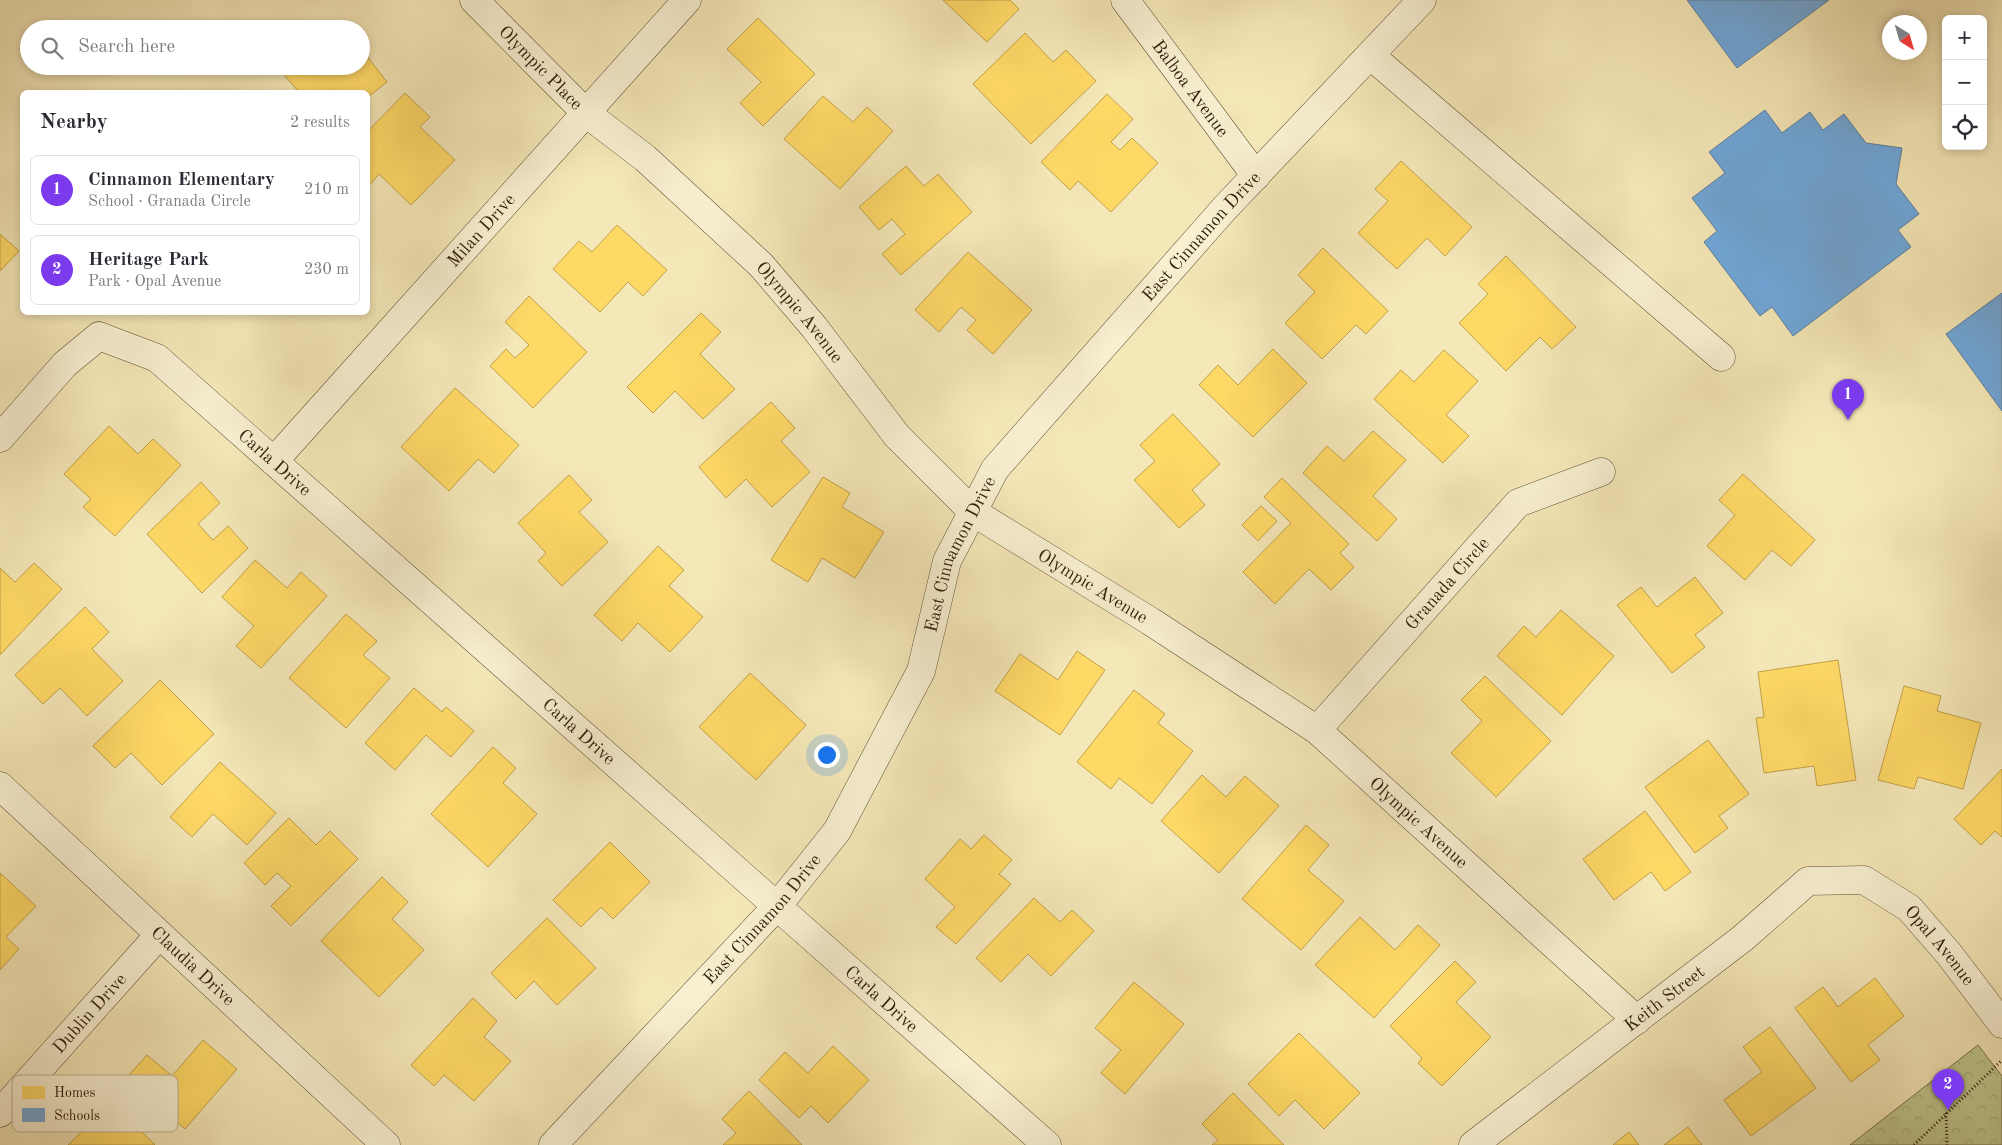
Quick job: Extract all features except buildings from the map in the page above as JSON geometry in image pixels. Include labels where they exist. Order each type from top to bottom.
[{"type":"street","name":"Olympic Place","points":[[474,0],[586,113]]},
{"type":"street","name":"Milan Drive","points":[[274,461],[687,0]]},
{"type":"street","name":"Balboa Avenue","points":[[1125,0],[1256,176]]},
{"type":"street","name":"East Cinnamon Drive","points":[[553,1145],[778,905],[837,831],[922,671],[947,561],[995,469],[1256,176],[1422,0]]},
{"type":"street","points":[[1370,55],[1721,357]]},
{"type":"street","name":"Olympic Avenue","points":[[586,113],[645,158],[761,265],[814,327],[897,436],[973,512],[1150,621],[1317,730],[1638,1020]]},
{"type":"street","name":"Carla Drive","points":[[0,438],[65,364],[100,336],[157,358],[778,905],[1047,1145]]},
{"type":"street","name":"Granada Circle","points":[[1317,730],[1518,503],[1601,472]]},
{"type":"street","name":"Claudia Drive","points":[[0,786],[386,1145]]},
{"type":"street","name":"Keith Street","points":[[1473,1145],[1743,938],[1808,881],[1864,880]]},
{"type":"street","name":"Opal Avenue","points":[[1864,880],[1909,908],[1948,954],[2002,1024]]},
{"type":"street","name":"Dublin Drive","points":[[34,1075],[159,934]]},
{"type":"street","name":"Dublin Drive","points":[[0,1113],[12,1099]]},
{"type":"path","points":[[1914,1145],[2002,1060]]},
{"type":"path","points":[[1946,1114],[1947,1145]]},
{"type":"green space","points":[[1978,1045],[2002,1076],[2002,1145],[1850,1145]]},
{"type":"place","name":"Cinnamon Elementary","points":[[1848,420]]},
{"type":"place","name":"Heritage Park","points":[[1948,1110]]}]
